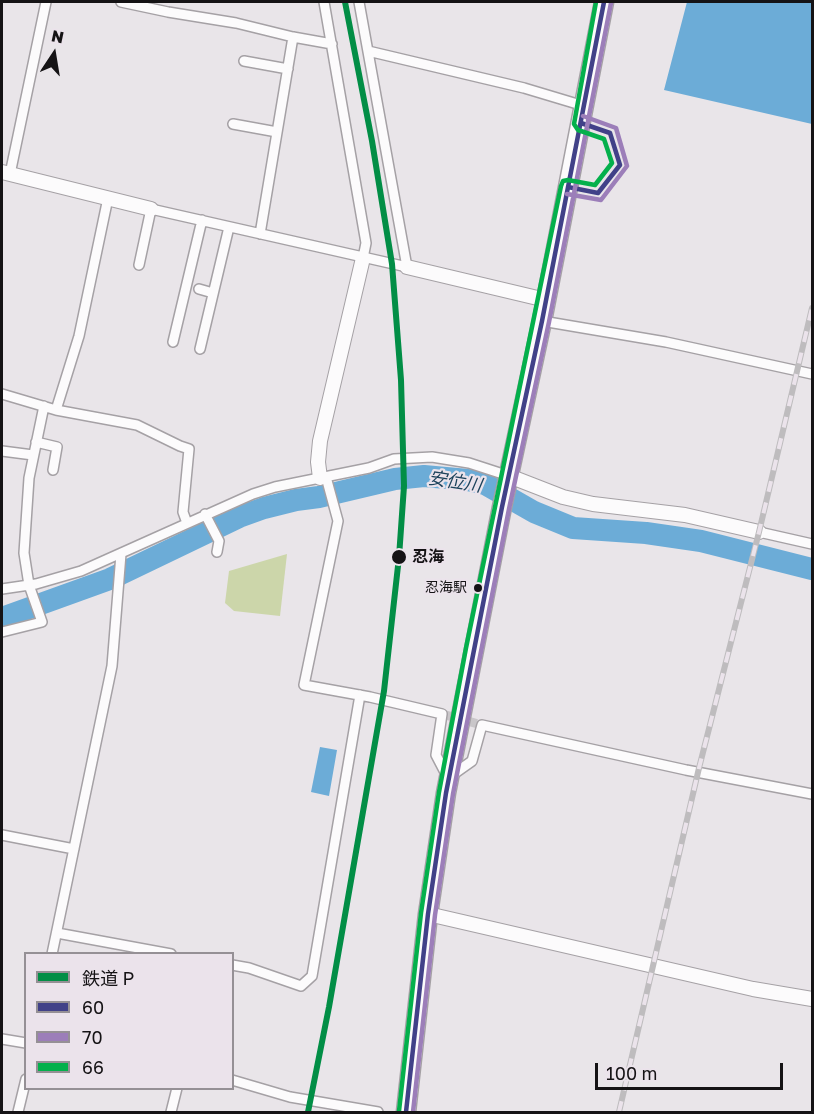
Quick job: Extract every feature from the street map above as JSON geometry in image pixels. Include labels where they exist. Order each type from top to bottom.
[{"type":"highway","points":[[409,1112],[428,914],[448,778],[542,321],[604,2]]},
{"type":"street","points":[[46,2],[6,173],[151,209],[546,300]]},
{"type":"street","points":[[121,2],[236,22],[293,37],[332,44]]},
{"type":"street","points":[[324,2],[366,243],[320,441],[318,462],[335,505],[338,521],[304,685],[442,714],[436,755],[448,778],[472,760],[482,725],[686,770],[813,794]]},
{"type":"street","points":[[359,2],[407,267]]},
{"type":"street","points":[[260,234],[293,37]]},
{"type":"street","points":[[368,51],[501,82],[584,106]]},
{"type":"street","points":[[244,61],[288,69]]},
{"type":"street","points":[[233,124],[277,132]]},
{"type":"street","points":[[56,410],[79,336],[108,198]]},
{"type":"street","points":[[139,265],[151,209]]},
{"type":"street","points":[[173,342],[202,220]]},
{"type":"street","points":[[200,349],[229,227]]},
{"type":"street","points":[[199,289],[213,293]]},
{"type":"street","points":[[542,321],[666,342],[813,374]]},
{"type":"street","points":[[203,338],[214,341]]},
{"type":"street","points":[[2,394],[56,410],[137,425],[189,449],[183,512],[187,524]]},
{"type":"street","points":[[2,632],[42,622],[25,569],[24,544],[33,455],[44,406]]},
{"type":"street","points":[[36,442],[57,447],[53,470]]},
{"type":"street","points":[[2,450],[33,455]]},
{"type":"street","points":[[2,589],[31,588],[121,559],[187,524],[207,517],[231,502],[274,487],[325,479],[394,459],[420,457],[469,463],[508,480],[593,504],[685,515],[813,544]]},
{"type":"street","points":[[207,517],[218,539],[217,552]]},
{"type":"street","points":[[52,952],[112,666],[121,559]]},
{"type":"street","points":[[234,965],[249,968],[301,986],[312,976],[360,695]]},
{"type":"street","points":[[2,835],[74,849]]},
{"type":"street","points":[[428,914],[753,989],[813,999]]},
{"type":"street","points":[[57,933],[160,952]]},
{"type":"street","points":[[2,1039],[24,1043]]},
{"type":"street","points":[[234,1081],[290,1097],[378,1113]]},
{"type":"street","points":[[18,1113],[24,1088]]},
{"type":"street","points":[[171,1113],[177,1090]]},
{"type":"green space","points":[[287,554],[280,616],[234,611],[225,603],[229,571]]},
{"type":"water","points":[[687,2],[812,2],[812,124],[664,90]]},
{"type":"water","points":[[320,747],[337,750],[329,796],[311,792]]},
{"type":"waterway","name":"安位川","points":[[2,618],[110,579],[239,517],[264,508],[395,479],[424,476],[485,484],[534,512],[573,528],[646,533],[701,541],[812,569]]},
{"type":"tunnel","points":[[442,714],[482,725]]},
{"type":"railway","points":[[619,1112],[699,768],[759,532],[812,308]]},
{"type":"rail line","name":"P","points":[[308,1112],[329,1007],[384,691],[399,557],[404,486],[401,380],[392,264],[372,141],[345,2]]},
{"type":"transit line","name":"66","points":[[399,1111],[421,913],[439,792],[466,648],[561,186],[563,181],[568,180],[595,185],[612,163],[604,139],[578,130],[574,124],[596,2]]},
{"type":"transit line","name":"60","points":[[406,1112],[428,914],[446,793],[604,2]]},
{"type":"transit line","name":"70","points":[[413,1112],[435,915],[453,794],[611,3]]},
{"type":"transit line","name":"70","points":[[567,194],[601,200],[627,166],[616,128],[583,116]]},
{"type":"transit line","name":"60","points":[[568,187],[598,193],[620,165],[610,133],[581,123]]},
{"type":"place","name":"忍海","points":[[399,557]]},
{"type":"place","name":"忍海駅","points":[[478,588]]}]
